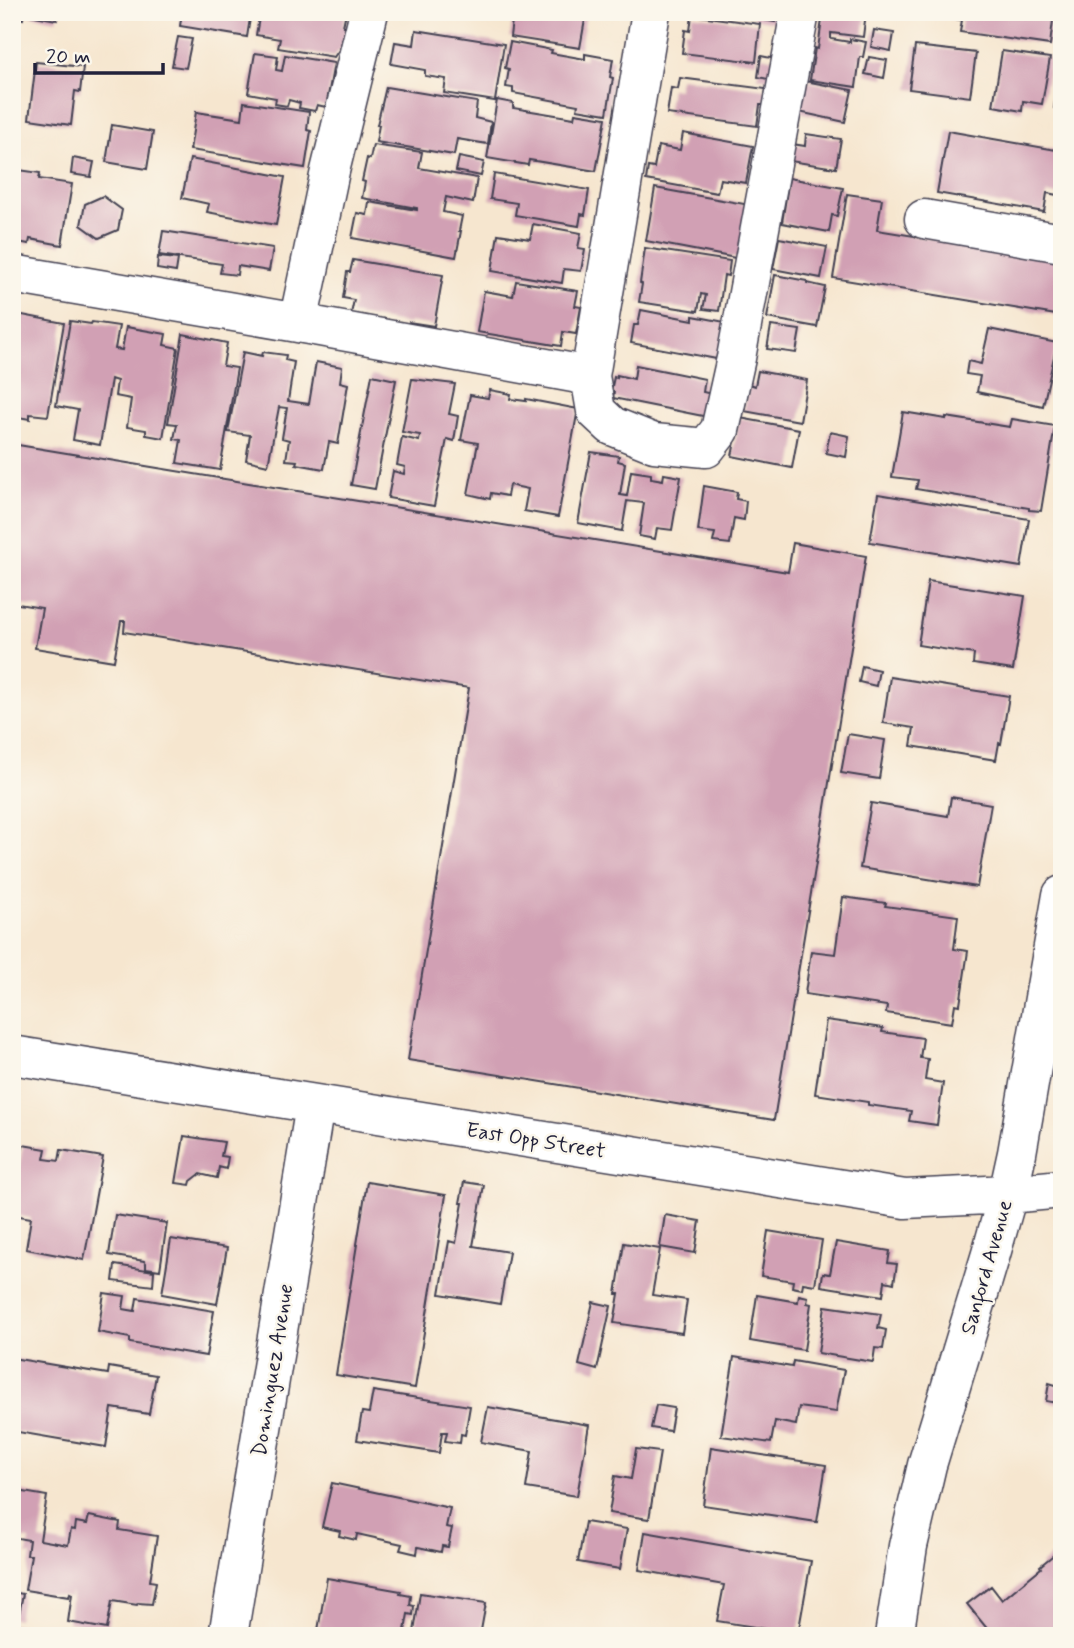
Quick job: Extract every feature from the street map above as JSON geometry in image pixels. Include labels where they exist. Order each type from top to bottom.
[{"type":"street","points":[[298,323],[330,171],[369,12]]},
{"type":"street","points":[[651,12],[590,376],[596,411],[612,426],[654,443],[706,448],[720,430],[736,358],[800,12]]},
{"type":"street","points":[[924,219],[1062,243]]},
{"type":"street","points":[[12,274],[590,376]]},
{"type":"street","name":"Sanford Avenue","points":[[894,1636],[908,1546],[927,1465],[1008,1194],[1062,895]]},
{"type":"street","name":"East Opp Street","points":[[12,1055],[905,1199],[1062,1189]]},
{"type":"street","name":"Dominguez Avenue","points":[[228,1636],[315,1105]]},
{"type":"building","points":[[12,12],[59,12],[57,20],[24,14],[23,19],[12,17]]},
{"type":"building","points":[[182,12],[251,12],[247,37],[180,26]]},
{"type":"building","points":[[260,12],[286,16],[287,12],[346,12],[343,26],[347,26],[344,49],[339,50],[334,57],[278,48],[280,39],[256,35]]},
{"type":"building","points":[[496,12],[496,17],[473,14]]},
{"type":"building","points":[[507,12],[586,14],[580,48],[510,37],[512,20],[506,19]]},
{"type":"building","points":[[754,12],[777,12],[775,22],[753,18]]},
{"type":"building","points":[[823,12],[866,12],[863,37],[831,33],[831,39],[866,42],[863,57],[860,57],[856,87],[810,80]]},
{"type":"building","points":[[921,12],[1054,12],[1050,45],[960,32],[962,20]]},
{"type":"building","points":[[692,15],[760,24],[756,62],[682,53],[685,30],[690,31]]},
{"type":"building","points":[[416,30],[504,44],[495,101],[444,93],[446,79],[425,76],[425,70],[391,64],[395,42],[414,45]]},
{"type":"building","points":[[874,30],[894,33],[891,51],[871,47]]},
{"type":"building","points":[[178,37],[192,39],[186,68],[172,66]]},
{"type":"building","points":[[510,42],[585,59],[585,54],[613,59],[607,114],[577,109],[578,105],[513,93],[513,88],[506,87],[509,69],[505,68]]},
{"type":"building","points":[[915,46],[976,53],[970,97],[909,89]]},
{"type":"building","points":[[1002,51],[1050,58],[1042,104],[1023,101],[1022,111],[993,106]]},
{"type":"building","points":[[255,53],[278,56],[276,70],[282,71],[285,55],[334,63],[326,107],[317,105],[315,111],[299,108],[300,103],[289,100],[287,106],[275,104],[276,98],[248,93]]},
{"type":"building","points":[[761,56],[776,59],[773,80],[758,77]]},
{"type":"building","points":[[869,57],[887,60],[884,78],[865,74]]},
{"type":"building","points":[[36,62],[83,67],[80,92],[75,91],[71,125],[29,119]]},
{"type":"building","points":[[1062,67],[1062,110],[1054,108]]},
{"type":"building","points":[[680,78],[766,89],[757,126],[667,114],[671,88],[678,89]]},
{"type":"building","points":[[805,81],[852,90],[845,122],[799,112]]},
{"type":"building","points":[[386,87],[477,102],[475,118],[491,122],[488,144],[457,139],[454,155],[376,142]]},
{"type":"building","points":[[497,100],[513,103],[513,108],[574,118],[575,113],[606,118],[596,171],[529,160],[528,165],[487,158]]},
{"type":"building","points":[[244,102],[309,112],[307,130],[311,131],[305,168],[190,150],[196,112],[242,119]]},
{"type":"building","points":[[112,125],[153,132],[147,169],[106,162]]},
{"type":"building","points":[[948,131],[1062,151],[1062,196],[1047,193],[1044,212],[937,193]]},
{"type":"building","points":[[683,133],[753,146],[746,183],[720,179],[717,193],[646,180],[648,167],[654,168],[658,146],[680,150]]},
{"type":"building","points":[[806,134],[841,139],[836,168],[790,161],[792,144],[805,146]]},
{"type":"building","points":[[373,145],[422,152],[419,168],[477,178],[473,203],[446,197],[443,212],[462,216],[456,257],[352,238],[357,213],[367,215],[369,202],[417,210],[362,198],[365,182],[362,181]]},
{"type":"building","points":[[459,157],[484,162],[481,176],[456,171]]},
{"type":"building","points":[[73,158],[94,162],[91,177],[71,174]]},
{"type":"building","points":[[190,159],[285,177],[276,225],[207,212],[209,204],[182,198]]},
{"type":"building","points":[[12,169],[40,173],[39,179],[72,184],[62,245],[30,239],[29,244],[12,241]]},
{"type":"building","points":[[494,174],[589,190],[585,215],[581,214],[579,226],[515,215],[517,203],[490,199]]},
{"type":"building","points":[[789,178],[843,188],[837,216],[832,215],[829,232],[782,223]]},
{"type":"building","points":[[655,188],[750,205],[741,259],[646,241]]},
{"type":"building","points":[[847,194],[882,199],[877,230],[1062,260],[1062,316],[833,278]]},
{"type":"building","points":[[103,196],[122,210],[118,230],[99,238],[81,225],[85,204]]},
{"type":"building","points":[[533,224],[581,233],[578,248],[585,249],[581,271],[564,269],[562,283],[492,271],[498,234],[530,239]]},
{"type":"building","points":[[163,231],[273,248],[269,271],[238,266],[237,275],[220,273],[222,264],[159,255]]},
{"type":"building","points":[[779,238],[827,247],[821,278],[773,269]]},
{"type":"building","points":[[645,248],[730,261],[728,276],[724,275],[719,311],[703,309],[706,295],[701,294],[698,311],[639,302]]},
{"type":"building","points":[[158,257],[178,259],[176,272],[157,269]]},
{"type":"building","points":[[353,260],[443,275],[434,326],[351,314],[354,300],[343,298],[347,272],[350,272]]},
{"type":"building","points":[[775,275],[825,287],[817,327],[767,318]]},
{"type":"building","points":[[516,281],[578,291],[575,306],[581,307],[576,334],[563,332],[561,346],[477,332],[484,291],[513,296]]},
{"type":"building","points":[[641,310],[693,320],[693,316],[725,322],[722,360],[631,343],[634,325],[638,325]]},
{"type":"building","points":[[12,313],[64,323],[48,416],[30,414],[30,419],[12,416],[15,389],[12,389]]},
{"type":"building","points":[[70,321],[119,326],[115,349],[122,350],[126,327],[166,334],[164,345],[178,348],[163,438],[146,435],[146,430],[127,427],[131,399],[115,396],[117,381],[111,379],[100,445],[73,440],[78,410],[56,406]]},
{"type":"building","points":[[771,326],[800,330],[796,353],[767,349]]},
{"type":"building","points":[[989,329],[1057,343],[1043,406],[977,392],[980,376],[966,374],[968,361],[981,364]]},
{"type":"building","points":[[183,334],[227,343],[223,366],[237,368],[220,470],[177,463],[181,440],[174,439],[177,424],[168,423]]},
{"type":"building","points":[[243,352],[262,356],[263,352],[286,355],[285,360],[294,362],[288,401],[309,404],[316,362],[342,367],[340,382],[348,384],[338,444],[329,442],[324,469],[286,460],[289,440],[282,438],[287,408],[279,407],[268,465],[246,460],[250,435],[228,432]]},
{"type":"building","points":[[636,365],[705,379],[703,392],[712,394],[708,417],[613,398],[614,392],[611,391],[614,377],[617,378],[617,375],[634,379]]},
{"type":"building","points":[[758,371],[807,380],[800,421],[744,411],[749,384],[755,386]]},
{"type":"building","points":[[372,375],[396,380],[375,489],[351,485]]},
{"type":"building","points":[[412,379],[455,384],[449,414],[458,416],[454,441],[447,439],[434,506],[388,498],[393,471],[404,474],[405,467],[397,465],[402,437],[419,441],[420,435],[402,432]]},
{"type":"building","points":[[490,390],[511,394],[510,399],[526,399],[578,409],[558,517],[524,511],[528,489],[509,485],[507,496],[491,493],[490,499],[468,494],[478,443],[461,440],[470,395],[488,398]]},
{"type":"building","points":[[903,412],[1010,427],[1012,419],[1055,426],[1041,511],[916,489],[918,480],[892,477]]},
{"type":"building","points":[[740,418],[799,429],[792,468],[732,456]]},
{"type":"building","points":[[830,432],[849,436],[846,457],[826,453]]},
{"type":"building","points":[[12,444],[788,572],[793,543],[866,556],[774,1120],[408,1060],[469,688],[124,632],[125,621],[121,621],[114,661],[35,648],[42,608],[12,603]]},
{"type":"building","points":[[591,452],[619,456],[618,461],[625,463],[620,495],[627,496],[631,471],[651,474],[651,478],[663,480],[664,474],[681,477],[672,530],[657,528],[655,539],[639,536],[644,503],[627,501],[622,531],[578,523]]},
{"type":"building","points":[[704,486],[737,492],[736,499],[746,501],[744,520],[734,518],[730,544],[713,542],[715,533],[698,531]]},
{"type":"building","points":[[878,494],[1029,519],[1021,567],[870,542]]},
{"type":"building","points":[[928,581],[1025,596],[1013,670],[973,664],[974,654],[918,645]]},
{"type":"building","points":[[862,666],[879,670],[876,686],[859,682]]},
{"type":"building","points":[[890,677],[1009,696],[996,760],[911,746],[914,728],[883,723]]},
{"type":"building","points":[[848,734],[885,740],[879,779],[841,773]]},
{"type":"building","points":[[951,797],[991,804],[977,887],[860,868],[871,803],[948,816]]},
{"type":"building","points":[[843,897],[958,916],[954,949],[968,951],[960,1005],[955,1004],[952,1023],[886,1013],[887,1006],[805,994],[811,951],[835,954]]},
{"type":"building","points":[[826,1020],[883,1028],[882,1032],[923,1038],[920,1058],[928,1059],[925,1080],[943,1083],[937,1125],[909,1121],[911,1111],[815,1094]]},
{"type":"building","points":[[184,1136],[224,1142],[221,1156],[228,1157],[226,1169],[219,1167],[217,1178],[200,1174],[190,1185],[176,1183]]},
{"type":"building","points":[[23,1145],[46,1149],[44,1159],[59,1161],[61,1150],[103,1157],[84,1260],[26,1249],[31,1218],[14,1215],[14,1220],[12,1219]]},
{"type":"building","points":[[367,1182],[446,1195],[415,1388],[336,1375]]},
{"type":"building","points":[[464,1182],[484,1185],[473,1246],[509,1252],[500,1304],[440,1294],[449,1241],[456,1243]]},
{"type":"building","points":[[115,1215],[167,1223],[160,1270],[146,1268],[144,1261],[109,1255]]},
{"type":"building","points":[[665,1215],[700,1221],[695,1253],[660,1247]]},
{"type":"building","points":[[768,1231],[822,1240],[815,1285],[803,1283],[802,1289],[792,1287],[793,1281],[761,1276]]},
{"type":"building","points":[[171,1239],[227,1248],[217,1304],[162,1294]]},
{"type":"building","points":[[836,1242],[890,1251],[888,1263],[897,1264],[894,1283],[885,1281],[883,1296],[821,1286],[823,1273],[830,1274]]},
{"type":"building","points":[[624,1243],[660,1249],[652,1295],[687,1300],[682,1333],[614,1323]]},
{"type":"building","points":[[115,1265],[154,1271],[153,1286],[113,1281]]},
{"type":"building","points":[[104,1293],[125,1296],[123,1309],[135,1311],[137,1298],[214,1311],[206,1356],[130,1343],[130,1338],[98,1332]]},
{"type":"building","points":[[757,1295],[798,1302],[799,1295],[808,1297],[807,1303],[811,1304],[804,1350],[750,1341]]},
{"type":"building","points":[[593,1302],[611,1306],[597,1370],[579,1365]]},
{"type":"building","points":[[825,1306],[881,1314],[878,1328],[886,1330],[883,1349],[875,1348],[873,1362],[818,1353]]},
{"type":"building","points":[[734,1357],[792,1367],[793,1361],[844,1370],[836,1412],[799,1407],[796,1425],[775,1421],[771,1443],[721,1436]]},
{"type":"building","points":[[12,1358],[108,1374],[109,1367],[156,1375],[149,1414],[112,1408],[106,1447],[12,1431]]},
{"type":"building","points":[[1060,1377],[1062,1404],[1046,1401],[1049,1383],[1059,1386]]},
{"type":"building","points":[[373,1391],[470,1406],[465,1435],[461,1434],[460,1443],[445,1441],[447,1432],[442,1432],[439,1453],[357,1440],[362,1412],[369,1413]]},
{"type":"building","points":[[656,1405],[674,1408],[670,1431],[651,1428]]},
{"type":"building","points":[[488,1407],[589,1425],[577,1496],[526,1488],[532,1451],[481,1442]]},
{"type":"building","points":[[711,1447],[826,1465],[817,1522],[703,1505]]},
{"type":"building","points":[[636,1449],[660,1452],[649,1519],[609,1513],[615,1476],[631,1479]]},
{"type":"building","points":[[332,1483],[450,1508],[446,1527],[452,1528],[448,1547],[442,1546],[441,1552],[418,1547],[417,1554],[400,1550],[402,1544],[357,1534],[356,1540],[339,1536],[340,1531],[322,1527]]},
{"type":"building","points":[[12,1490],[47,1496],[40,1540],[68,1545],[71,1529],[75,1530],[76,1522],[87,1524],[89,1516],[120,1522],[119,1530],[157,1536],[150,1581],[156,1582],[152,1604],[137,1605],[112,1601],[107,1629],[68,1622],[70,1593],[69,1597],[25,1590],[31,1555],[27,1555],[29,1540],[12,1537]]},
{"type":"building","points":[[585,1522],[627,1529],[620,1569],[578,1562]]},
{"type":"building","points":[[645,1532],[811,1561],[798,1634],[717,1621],[724,1585],[639,1570]]},
{"type":"building","points":[[1062,1548],[1062,1636],[993,1636],[967,1604],[991,1586],[1002,1600]]},
{"type":"building","points":[[327,1578],[401,1591],[400,1594],[411,1596],[413,1615],[408,1614],[404,1636],[317,1636]]},
{"type":"building","points":[[12,1592],[23,1594],[18,1619],[12,1618]]},
{"type":"building","points":[[420,1593],[486,1603],[480,1636],[435,1636],[414,1632]]},
{"type":"building","points":[[12,1624],[71,1634],[71,1636],[12,1636]]}]
